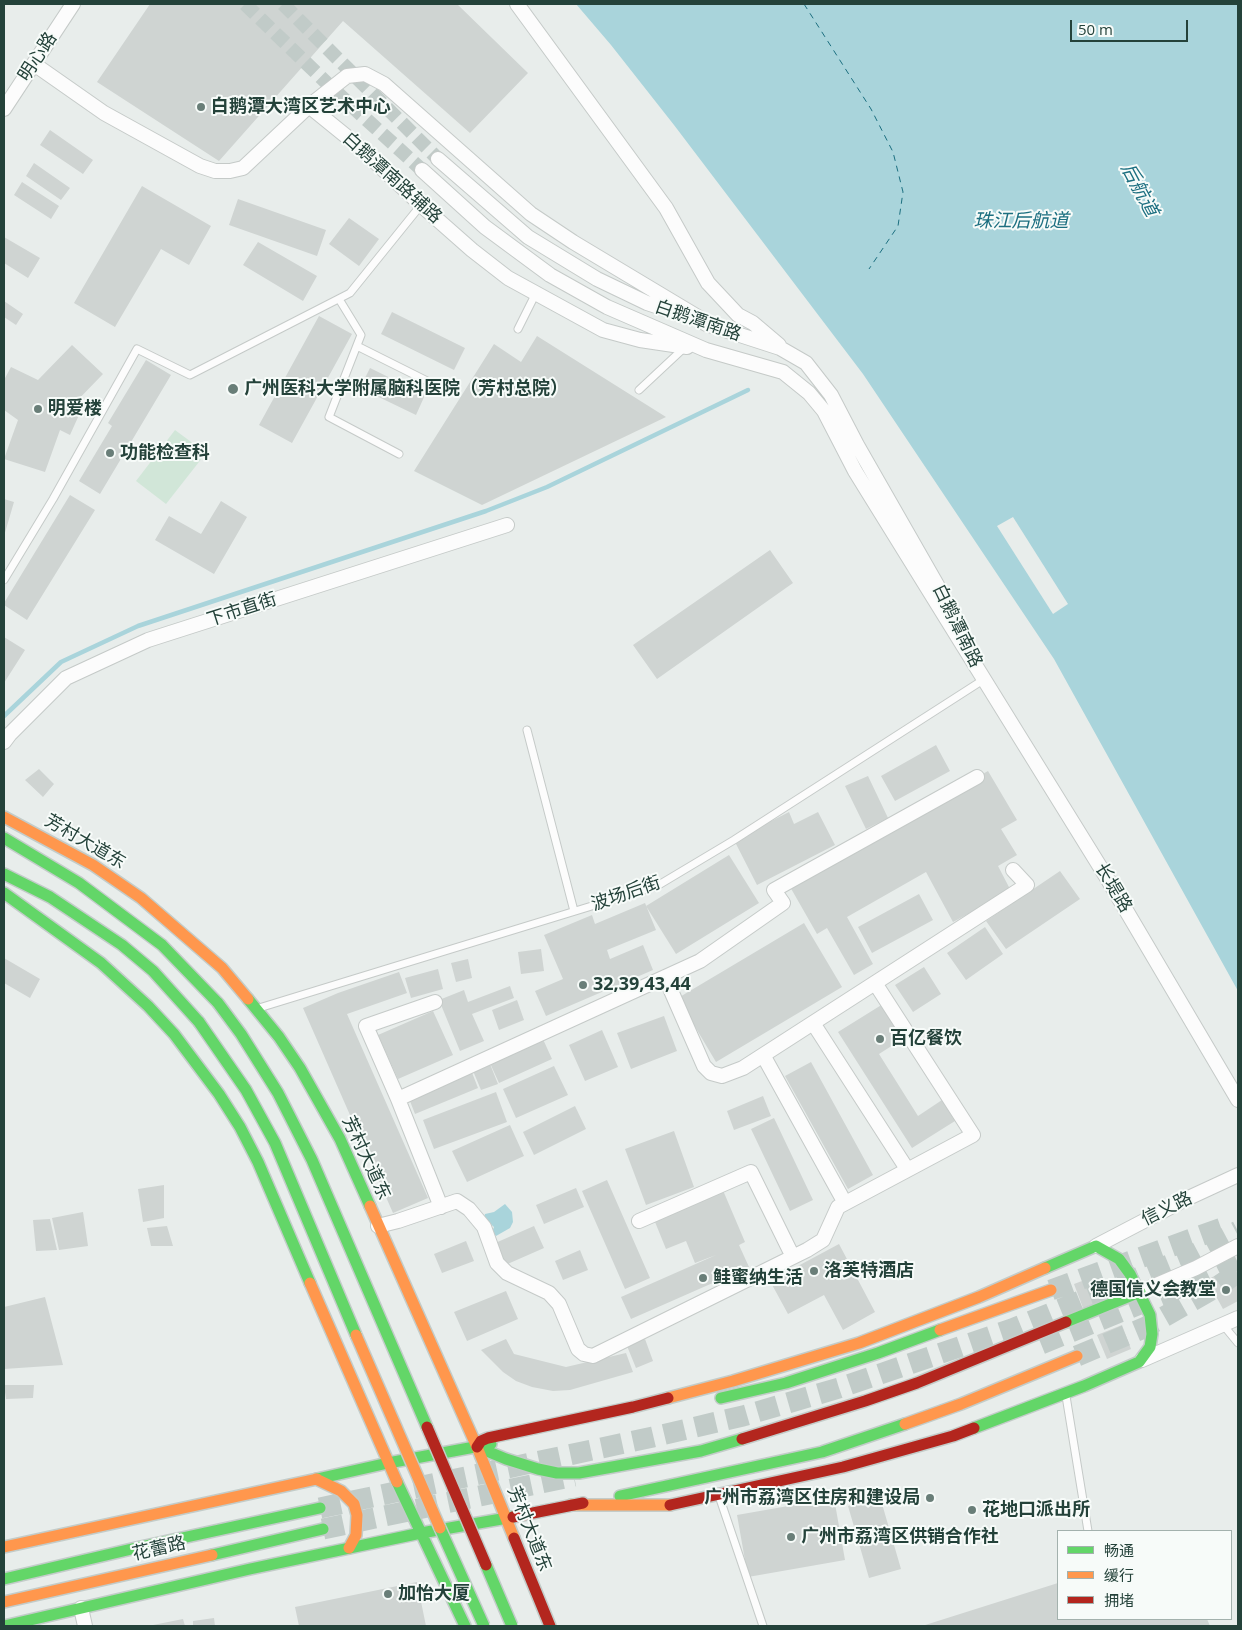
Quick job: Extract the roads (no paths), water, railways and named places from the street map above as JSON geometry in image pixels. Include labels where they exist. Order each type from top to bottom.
[{"type":"main road","name":"芳村大道东","points":[[4,817],[93,865],[141,898],[222,968],[279,1036],[300,1068],[340,1139],[477,1447],[550,1626]]},
{"type":"main road","points":[[4,838],[79,883],[162,945],[218,1003],[241,1034],[278,1093],[308,1151],[512,1626]]},
{"type":"main road","points":[[4,874],[50,898],[84,919],[122,945],[153,971],[199,1022],[246,1090],[275,1143],[381,1395],[484,1626]]},
{"type":"main road","points":[[4,893],[100,963],[148,1006],[174,1034],[219,1094],[258,1162],[388,1463],[465,1626]]},
{"type":"main road","points":[[477,1447],[481,1441],[488,1438],[624,1409],[706,1388],[859,1343],[979,1296],[1096,1246],[1119,1259],[1140,1292],[1150,1315],[1152,1334],[1150,1347],[1139,1362],[1066,1393],[953,1436],[842,1467],[670,1505],[571,1505]]},
{"type":"main road","points":[[713,1400],[786,1383],[878,1353],[1051,1290]]},
{"type":"main road","points":[[477,1447],[506,1459],[538,1469],[557,1472],[579,1472],[610,1468],[701,1451],[865,1401],[917,1383],[1140,1292]]},
{"type":"main road","points":[[4,1626],[250,1569],[422,1533],[505,1519],[667,1487],[822,1452],[961,1404],[1078,1356]]},
{"type":"main road","points":[[4,1547],[388,1463],[635,1418]]},
{"type":"main road","points":[[316,1479],[341,1491],[354,1504],[357,1515],[356,1535],[349,1548]]},
{"type":"main road","name":"花蕾路","points":[[4,1579],[320,1508]]},
{"type":"main road","name":"花蕾路","points":[[4,1602],[142,1572],[323,1529]]},
{"type":"street","name":"明心路","points":[[4,109],[73,4]]},
{"type":"street","points":[[517,4],[666,208],[708,283],[738,315],[753,323],[786,352]]},
{"type":"street","points":[[34,64],[104,113],[200,166],[215,171],[230,171],[243,168],[310,106],[347,76],[364,74],[384,84],[531,214],[573,242],[713,326]]},
{"type":"street","name":"白鹅潭南路辅路","points":[[310,106],[357,145],[421,205],[508,278],[603,330],[640,340],[706,350]]},
{"type":"street","name":"白鹅潭南路","points":[[438,159],[528,237],[590,274],[647,303],[780,348],[806,363],[831,395],[857,445],[945,599],[983,680]]},
{"type":"street","name":"白鹅潭南路","points":[[422,170],[485,227],[550,275],[607,307],[706,350],[784,372],[809,393],[824,412],[854,471],[983,680]]},
{"type":"street","name":"下市直街","points":[[4,742],[66,678],[148,640],[507,525]]},
{"type":"street","name":"长堤路","points":[[983,680],[1107,878],[1238,1100]]},
{"type":"street","points":[[398,1099],[700,961],[783,903],[774,890],[977,777]]},
{"type":"street","points":[[665,977],[704,1066],[711,1073],[722,1076],[743,1068],[1027,886],[1013,870]]},
{"type":"street","points":[[378,1226],[458,1201],[469,1208],[484,1227],[497,1263],[507,1273],[550,1293],[559,1304],[578,1349],[584,1354],[593,1356],[807,1250],[823,1240],[838,1207],[973,1135],[876,983]]},
{"type":"street","points":[[435,1002],[366,1026],[398,1099],[441,1207]]},
{"type":"street","points":[[813,1023],[907,1169]]},
{"type":"street","points":[[763,1055],[845,1203]]},
{"type":"street","points":[[638,1221],[751,1172],[793,1257]]},
{"type":"street","name":"信义路","points":[[1096,1246],[1184,1200],[1238,1175]]},
{"type":"street","points":[[1140,1292],[1196,1268],[1238,1246]]},
{"type":"street","points":[[1139,1362],[1224,1326],[1238,1318]]},
{"type":"street","points":[[81,1608],[85,1626]]},
{"type":"lane","points":[[4,580],[53,499],[137,349],[190,375],[350,293],[421,205]]},
{"type":"lane","points":[[518,329],[536,293]]},
{"type":"lane","points":[[339,299],[361,335],[329,417],[399,454]]},
{"type":"lane","points":[[357,346],[448,391]]},
{"type":"lane","points":[[638,390],[686,347]]},
{"type":"lane","name":"波场后街","points":[[256,1009],[657,886],[734,840],[983,680]]},
{"type":"lane","points":[[527,730],[574,911]]},
{"type":"lane","points":[[1224,1326],[1238,1343]]},
{"type":"lane","points":[[1066,1393],[1088,1530]]},
{"type":"lane","points":[[718,1495],[763,1626]]},
{"type":"water","name":"珠江后航道","points":[[576,4],[1238,4],[1238,991],[1054,659],[863,374],[674,125]]},
{"type":"water","points":[[505,1204],[512,1212],[513,1222],[510,1228],[496,1236],[492,1232],[494,1227],[484,1218],[485,1214],[494,1212]]},
{"type":"waterway","points":[[4,716],[61,662],[138,626],[486,511],[547,487],[748,390]]},
{"type":"tunnel","points":[[245,4],[333,89],[422,170]]},
{"type":"tunnel","points":[[283,4],[438,159]]},
{"type":"tunnel","points":[[1051,1290],[1222,1228]]},
{"type":"tunnel","points":[[320,1508],[653,1437],[743,1416],[839,1388],[1012,1329],[1191,1256],[1238,1231]]},
{"type":"tunnel","points":[[1041,1344],[1172,1291],[1238,1259]]},
{"type":"tunnel","points":[[1077,1356],[1146,1327],[1220,1285],[1238,1272]]},
{"type":"tunnel","points":[[323,1529],[574,1476]]},
{"type":"place","name":"白鹅潭大湾区艺术中心","points":[[201,107]]},
{"type":"place","name":"广州医科大学附属脑科医院（芳村总院）","points":[[233,389]]},
{"type":"place","name":"明爱楼","points":[[38,409]]},
{"type":"place","name":"功能检查科","points":[[110,453]]},
{"type":"place","name":"32,39,43,44","points":[[583,985]]},
{"type":"place","name":"百亿餐饮","points":[[880,1039]]},
{"type":"place","name":"洛芙特酒店","points":[[814,1271]]},
{"type":"place","name":"鲑蜜纳生活","points":[[703,1278]]},
{"type":"place","name":"德国信义会教堂","points":[[1226,1290]]},
{"type":"place","name":"广州市荔湾区住房和建设局","points":[[930,1498]]},
{"type":"place","name":"花地口派出所","points":[[972,1510]]},
{"type":"place","name":"广州市荔湾区供销合作社","points":[[791,1537]]},
{"type":"place","name":"加怡大厦","points":[[388,1594]]},
{"type":"water label","name":"后航道","points":[[1139,190]]}]
